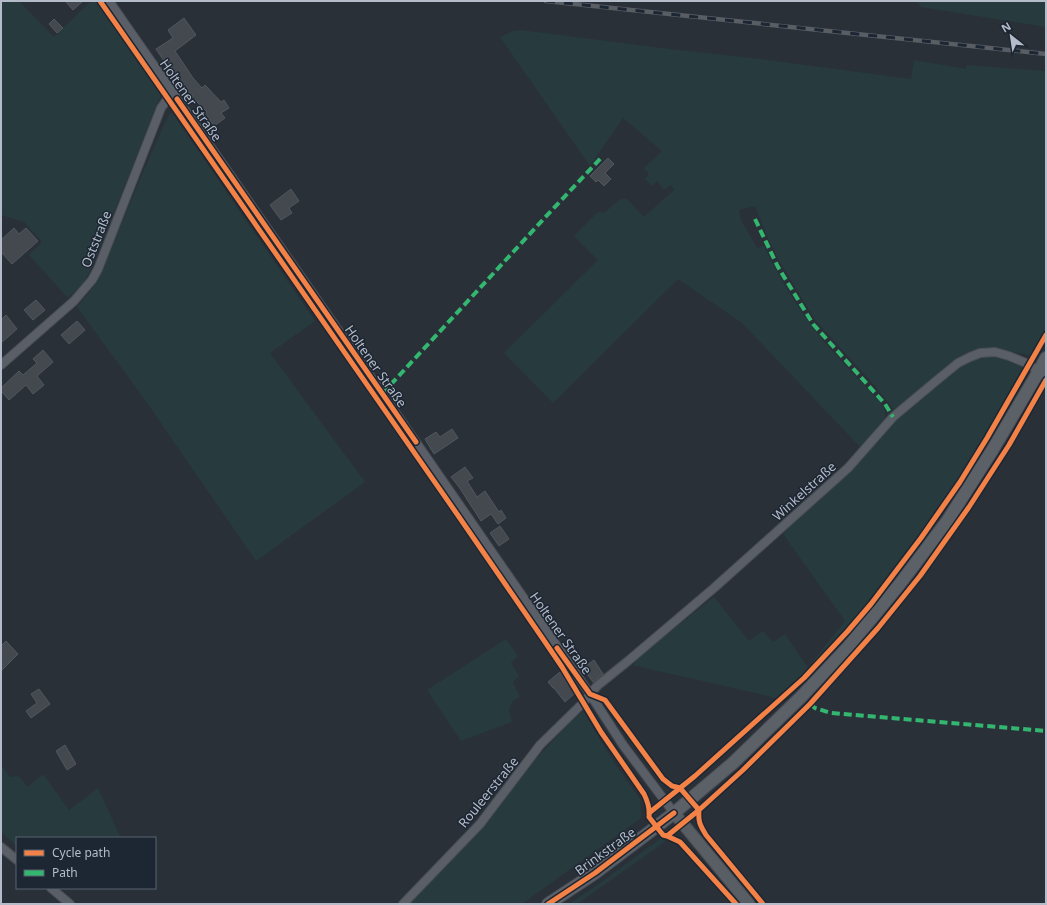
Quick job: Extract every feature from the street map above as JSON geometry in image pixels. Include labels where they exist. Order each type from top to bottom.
[{"type":"main road","name":"Brinkstraße","points":[[548,904],[595,874],[674,813],[739,757],[801,697],[848,647],[899,585],[948,520],[1043,374],[1046,358]]},
{"type":"main road","name":"Holtener Straße","points":[[674,813],[749,904]]},
{"type":"street","name":"Holtener Straße","points":[[109,1],[590,694],[623,745],[674,813]]},
{"type":"street","name":"Oststraße","points":[[1,365],[74,300],[92,280],[98,270],[161,108],[166,101],[174,96]]},
{"type":"street","name":"Winkelstraße","points":[[590,694],[597,686],[628,662],[714,588],[848,468],[892,417],[958,363],[980,353],[995,352],[1030,365],[1043,374]]},
{"type":"street","name":"Rouleerstraße","points":[[403,904],[480,824],[540,745],[583,703],[590,694]]},
{"type":"street","points":[[1,847],[16,859]]},
{"type":"street","points":[[52,889],[70,904]]},
{"type":"green space","points":[[1,1],[19,1],[54,37],[91,1],[96,1],[161,95],[95,260],[85,281],[68,298],[29,255],[42,242],[24,222],[1,215]]},
{"type":"green space","points":[[917,1],[1046,1],[1046,27],[921,7]]},
{"type":"green space","points":[[521,30],[911,79],[914,60],[966,69],[966,65],[1046,71],[1046,327],[1031,356],[1007,351],[982,349],[895,411],[876,387],[816,321],[781,264],[766,234],[755,206],[739,210],[741,220],[757,248],[764,246],[774,267],[811,325],[884,408],[885,418],[861,448],[742,323],[678,279],[553,403],[504,353],[598,260],[574,236],[598,212],[604,213],[620,199],[626,198],[644,217],[674,190],[671,185],[664,190],[657,181],[652,186],[645,179],[649,174],[644,168],[662,151],[623,118],[590,166],[500,37],[513,31]]},
{"type":"green space","points":[[169,114],[173,114],[315,321],[270,353],[365,482],[256,561],[145,400],[77,307],[96,284]]},
{"type":"green space","points":[[988,356],[1025,366],[959,478],[920,534],[875,593],[809,669],[777,699],[633,666],[638,657],[714,597],[749,641],[763,631],[773,642],[785,634],[808,667],[845,621],[783,534],[793,522],[901,413],[955,370],[973,359]]},
{"type":"green space","points":[[506,639],[518,656],[511,663],[519,676],[513,682],[520,697],[513,701],[509,710],[512,722],[461,741],[427,690]]},
{"type":"green space","points":[[583,711],[613,761],[640,799],[640,819],[522,904],[409,904],[481,830],[534,761],[570,722]]},
{"type":"green space","points":[[1,765],[10,777],[19,776],[28,787],[43,774],[69,810],[98,788],[121,837],[16,837],[16,845],[1,832]]},
{"type":"green space","points":[[661,838],[665,842],[577,904],[569,904],[600,883]]},
{"type":"building","points":[[65,1],[83,1],[73,10]]},
{"type":"building","points":[[184,18],[196,35],[175,51],[193,78],[202,88],[205,85],[221,102],[224,100],[229,108],[221,113],[225,118],[214,126],[205,114],[207,112],[176,79],[156,49],[173,38],[168,30]]},
{"type":"building","points":[[54,19],[63,28],[57,33],[49,24]]},
{"type":"building","points":[[608,158],[614,164],[605,173],[611,179],[604,186],[598,180],[596,182],[590,176]]},
{"type":"building","points":[[291,189],[299,201],[289,208],[292,213],[281,220],[270,205]]},
{"type":"building","points":[[14,228],[19,234],[26,228],[38,241],[12,264],[1,252],[1,240]]},
{"type":"building","points":[[36,300],[45,310],[33,320],[24,310]]},
{"type":"building","points":[[6,315],[17,329],[1,343],[1,320]]},
{"type":"building","points":[[77,321],[85,330],[69,344],[61,335]]},
{"type":"building","points":[[43,350],[53,362],[37,376],[44,385],[33,394],[26,385],[9,400],[1,391],[1,388],[19,371],[23,375],[37,363],[33,359]]},
{"type":"building","points":[[452,429],[458,438],[434,454],[425,439],[436,432],[440,437]]},
{"type":"building","points":[[465,467],[473,478],[467,481],[477,497],[485,491],[499,512],[501,510],[506,518],[498,524],[491,514],[481,521],[451,477]]},
{"type":"building","points":[[500,526],[509,539],[499,546],[490,533]]},
{"type":"building","points":[[6,641],[18,654],[1,671],[1,646]]},
{"type":"building","points":[[594,660],[603,674],[593,682],[583,668]]},
{"type":"building","points":[[560,672],[575,693],[565,702],[548,682]]},
{"type":"building","points":[[39,689],[50,704],[31,718],[26,711],[37,703],[31,694]]},
{"type":"building","points":[[65,745],[76,764],[67,770],[56,751]]},
{"type":"railway","points":[[546,1],[1046,54]]},
{"type":"marked path","points":[[382,393],[601,158]]},
{"type":"marked path","points":[[755,219],[778,267],[813,324],[885,404],[893,417]]},
{"type":"marked path","points":[[810,704],[815,708],[831,713],[1046,731]]},
{"type":"cycle path","points":[[100,1],[562,667],[601,732],[644,794],[647,800],[649,817],[663,835],[680,842],[736,904]]},
{"type":"cycle path","points":[[177,99],[416,442]]},
{"type":"cycle path","points":[[649,813],[695,776],[804,678],[871,604],[921,538],[960,482],[1046,335]]},
{"type":"cycle path","points":[[667,836],[699,810],[743,770],[810,704],[878,628],[920,576],[969,507],[1009,445],[1046,380]]},
{"type":"cycle path","points":[[557,648],[590,694],[605,700],[663,779],[672,786],[680,788],[699,810],[700,823],[706,835],[763,904]]},
{"type":"cycle path","points":[[548,904],[595,873],[674,813]]}]
